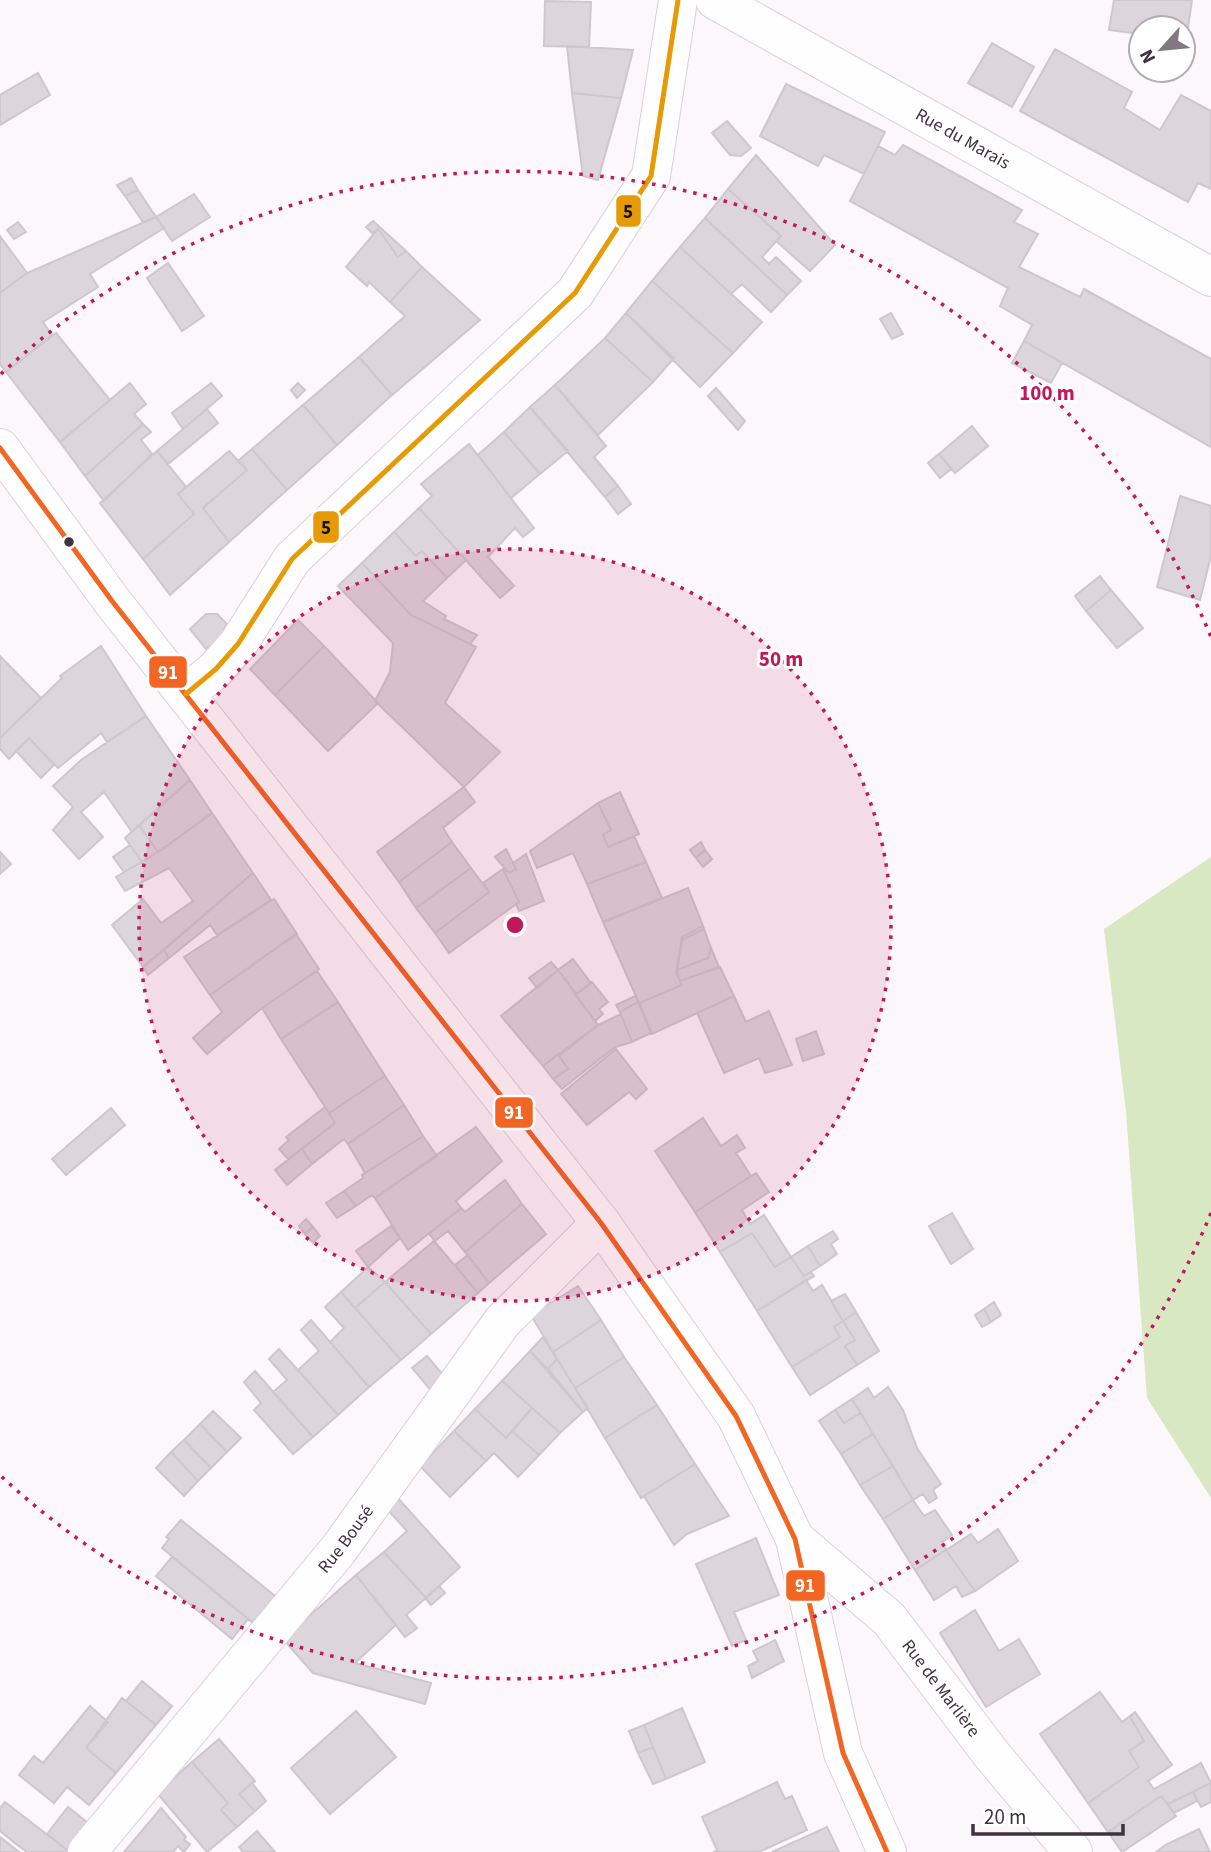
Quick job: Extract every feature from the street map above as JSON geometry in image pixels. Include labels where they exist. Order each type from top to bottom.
[{"type":"street","points":[[186,694],[216,669],[237,643],[292,559],[575,293],[651,176],[678,0]]},
{"type":"street","name":"Rue du Marais","points":[[715,0],[1211,277]]},
{"type":"street","points":[[0,448],[112,601],[600,1223],[736,1416],[794,1539],[843,1752],[887,1852]]},
{"type":"street","name":"Rue Bousé","points":[[87,1852],[339,1549],[502,1322],[600,1223]]},
{"type":"street","name":"Rue de Marlière","points":[[794,1539],[890,1619],[992,1755],[1073,1852]]},
{"type":"green space","points":[[1211,857],[1211,1498],[1147,1398],[1126,1112],[1104,929]]},
{"type":"building","points":[[1114,0],[1192,0],[1190,14],[1127,14],[1127,32],[1109,30]]},
{"type":"building","points":[[545,1],[591,2],[589,47],[544,46]]},
{"type":"building","points":[[992,43],[1034,67],[1012,107],[968,83]]},
{"type":"building","points":[[567,46],[633,50],[621,98],[572,93]]},
{"type":"building","points":[[1055,49],[1132,92],[1124,108],[1160,130],[1181,95],[1211,111],[1211,189],[1198,183],[1188,202],[1020,111]]},
{"type":"building","points":[[38,73],[50,95],[0,125],[0,95]]},
{"type":"building","points":[[786,84],[885,132],[864,174],[824,155],[818,166],[760,136]]},
{"type":"building","points":[[572,93],[621,98],[598,180],[583,176]]},
{"type":"building","points":[[727,121],[751,148],[741,156],[730,155],[712,133]]},
{"type":"building","points":[[903,145],[1022,210],[1014,222],[1038,234],[1019,267],[1080,297],[1084,289],[1211,359],[1211,447],[1024,341],[1032,325],[1000,306],[1008,288],[850,201],[878,146],[895,155]]},
{"type":"building","points":[[756,155],[835,245],[810,271],[776,241],[781,236],[728,189]]},
{"type":"building","points":[[131,178],[138,190],[125,196],[117,185]]},
{"type":"building","points":[[728,189],[781,236],[762,257],[769,264],[776,257],[801,281],[787,295],[705,218]]},
{"type":"building","points":[[138,190],[156,217],[143,222],[125,196]]},
{"type":"building","points":[[194,194],[210,217],[172,241],[156,217]]},
{"type":"building","points":[[156,217],[164,228],[90,274],[98,287],[43,322],[52,335],[6,372],[0,364],[0,293],[27,273]]},
{"type":"building","points":[[705,218],[787,295],[771,312],[742,284],[731,294],[680,247]]},
{"type":"building","points":[[373,221],[406,251],[398,257],[378,229],[372,233],[366,227]]},
{"type":"building","points":[[18,222],[26,232],[14,239],[7,230]]},
{"type":"building","points":[[378,229],[398,257],[406,251],[422,267],[390,302],[369,282],[367,286],[346,267]]},
{"type":"building","points":[[0,236],[27,273],[0,293]]},
{"type":"building","points":[[680,247],[762,322],[733,353],[652,281]]},
{"type":"building","points":[[168,263],[204,316],[182,331],[147,278]]},
{"type":"building","points":[[422,267],[480,320],[392,395],[359,357],[405,316],[390,302]]},
{"type":"building","points":[[652,281],[733,353],[700,387],[626,313]]},
{"type":"building","points":[[626,313],[674,358],[653,382],[605,338]]},
{"type":"building","points":[[891,313],[903,334],[892,339],[880,319]]},
{"type":"building","points":[[56,333],[110,400],[60,442],[6,372]]},
{"type":"building","points":[[605,338],[653,382],[598,435],[555,385]]},
{"type":"building","points":[[1024,341],[1062,363],[1051,383],[1012,363]]},
{"type":"building","points":[[359,357],[392,395],[337,445],[303,405]]},
{"type":"building","points":[[130,383],[146,404],[134,414],[143,424],[85,476],[60,442]]},
{"type":"building","points":[[211,383],[222,396],[183,429],[172,413]]},
{"type":"building","points":[[298,383],[305,390],[297,398],[291,390]]},
{"type":"building","points":[[555,385],[606,446],[594,457],[618,486],[605,497],[530,407]]},
{"type":"building","points":[[716,388],[745,421],[738,430],[708,396]]},
{"type":"building","points":[[303,405],[337,445],[287,490],[252,449]]},
{"type":"building","points":[[530,407],[568,451],[540,474],[504,432]]},
{"type":"building","points":[[207,409],[218,423],[168,464],[157,451]]},
{"type":"building","points":[[143,424],[151,432],[141,440],[152,454],[104,501],[85,476]]},
{"type":"building","points":[[972,426],[988,446],[955,473],[939,454]]},
{"type":"building","points":[[504,432],[540,474],[511,498],[478,455]]},
{"type":"building","points":[[469,444],[534,528],[523,537],[515,528],[488,557],[514,586],[500,598],[419,508],[432,496],[421,484]]},
{"type":"building","points":[[252,449],[287,490],[229,542],[203,508],[247,470],[238,461]]},
{"type":"building","points":[[157,451],[186,487],[178,494],[194,514],[143,559],[100,503]]},
{"type":"building","points":[[229,451],[247,470],[203,508],[229,542],[170,595],[143,559],[194,514],[178,494]]},
{"type":"building","points":[[939,454],[951,469],[940,478],[928,463]]},
{"type":"building","points":[[618,486],[631,504],[618,514],[605,497]]},
{"type":"building","points":[[1180,496],[1211,506],[1211,556],[1200,600],[1157,587]]},
{"type":"building","points":[[419,508],[466,560],[447,578],[422,551],[416,556],[394,532]]},
{"type":"building","points":[[394,532],[416,556],[422,551],[447,578],[423,601],[446,616],[444,619],[477,635],[470,644],[411,615],[362,563]]},
{"type":"building","points":[[362,563],[411,615],[476,647],[445,703],[500,752],[464,787],[375,701],[390,672],[393,643],[338,586]]},
{"type":"building","points":[[1100,576],[1111,590],[1086,611],[1075,596]]},
{"type":"building","points":[[1111,590],[1143,628],[1117,648],[1086,611]]},
{"type":"building","points":[[206,614],[217,614],[227,624],[220,639],[206,649],[190,629]]},
{"type":"building","points":[[298,620],[324,646],[275,695],[250,669]]},
{"type":"building","points":[[101,646],[146,716],[107,742],[101,733],[58,768],[29,738],[9,759],[0,749],[0,738],[62,678],[60,676]]},
{"type":"building","points":[[324,646],[378,703],[328,751],[275,695]]},
{"type":"building","points":[[0,656],[41,698],[0,738]]},
{"type":"building","points":[[146,716],[190,780],[132,832],[104,792],[81,812],[103,837],[79,859],[53,830],[73,807],[53,786],[81,760]]},
{"type":"building","points":[[29,738],[54,765],[41,778],[16,751]]},
{"type":"building","points":[[190,780],[212,813],[158,852],[139,825]]},
{"type":"building","points":[[464,787],[475,802],[443,828],[452,842],[399,882],[377,852]]},
{"type":"building","points":[[620,792],[639,834],[608,847],[603,835],[611,830],[598,803]]},
{"type":"building","points":[[598,803],[611,830],[603,835],[608,847],[634,836],[646,862],[587,884],[573,853],[537,868],[530,851]]},
{"type":"building","points":[[212,813],[253,873],[143,967],[112,925],[143,899],[161,923],[193,901],[169,868],[125,891],[116,877],[163,849]]},
{"type":"building","points":[[139,825],[158,852],[142,862],[125,838]]},
{"type":"building","points":[[452,842],[471,868],[416,908],[399,882]]},
{"type":"building","points":[[701,842],[705,850],[696,858],[690,850]]},
{"type":"building","points":[[130,845],[142,862],[124,872],[113,857]]},
{"type":"building","points":[[506,849],[516,869],[509,873],[495,857]]},
{"type":"building","points":[[705,850],[712,859],[703,867],[696,858]]},
{"type":"building","points":[[0,852],[11,864],[0,874]]},
{"type":"building","points":[[526,854],[544,901],[519,911],[516,904],[519,902],[503,869],[509,873],[516,869],[513,863]]},
{"type":"building","points":[[646,862],[662,898],[603,922],[587,884]]},
{"type":"building","points":[[471,868],[489,892],[435,933],[416,908]]},
{"type":"building","points":[[503,869],[519,902],[449,953],[435,933],[489,892],[483,883]]},
{"type":"building","points":[[253,873],[271,900],[217,935],[210,925],[169,958],[164,950]]},
{"type":"building","points":[[688,888],[703,926],[682,937],[676,973],[682,985],[639,1003],[603,922]]},
{"type":"building","points":[[274,899],[297,934],[210,995],[184,957]]},
{"type":"building","points":[[703,926],[704,929],[682,940],[682,937]]},
{"type":"building","points":[[704,929],[711,948],[708,958],[677,970],[682,940]]},
{"type":"building","points":[[296,934],[319,969],[262,1008],[207,1054],[193,1038],[222,1012],[210,995]]},
{"type":"building","points":[[711,948],[719,967],[680,981],[677,970],[708,958]]},
{"type":"building","points":[[164,950],[169,958],[148,975],[143,967]]},
{"type":"building","points":[[573,959],[591,983],[577,994],[558,970]]},
{"type":"building","points":[[551,962],[558,970],[537,988],[529,978]]},
{"type":"building","points":[[720,967],[734,996],[652,1034],[639,1003],[682,985],[680,981]]},
{"type":"building","points":[[558,970],[598,1025],[543,1066],[501,1016]]},
{"type":"building","points":[[317,971],[338,1002],[281,1039],[262,1008]]},
{"type":"building","points":[[592,982],[608,1002],[599,1009],[603,1014],[595,1021],[575,995]]},
{"type":"building","points":[[635,996],[638,1002],[620,1012],[616,1005]]},
{"type":"building","points":[[734,996],[746,1022],[769,1011],[792,1065],[765,1073],[759,1058],[724,1073],[697,1013]]},
{"type":"building","points":[[338,1002],[385,1076],[329,1113],[281,1039]]},
{"type":"building","points":[[638,1002],[651,1033],[632,1042],[620,1012]]},
{"type":"building","points":[[621,1014],[632,1042],[615,1047],[562,1089],[553,1079],[568,1069],[559,1056],[598,1025]]},
{"type":"building","points":[[816,1031],[824,1054],[803,1061],[796,1039]]},
{"type":"building","points":[[616,1049],[647,1089],[636,1099],[629,1092],[587,1125],[561,1094]]},
{"type":"building","points":[[558,1054],[568,1069],[553,1079],[543,1066]]},
{"type":"building","points":[[385,1076],[404,1105],[348,1144],[344,1139],[312,1164],[302,1149],[335,1123],[329,1113]]},
{"type":"building","points":[[404,1105],[423,1136],[365,1173],[348,1144]]},
{"type":"building","points":[[325,1107],[335,1123],[288,1159],[279,1149],[289,1140],[286,1137]]},
{"type":"building","points":[[111,1108],[125,1125],[66,1175],[52,1159]]},
{"type":"building","points":[[703,1118],[721,1146],[737,1135],[745,1148],[736,1153],[751,1176],[695,1212],[655,1151]]},
{"type":"building","points":[[476,1127],[502,1161],[456,1201],[461,1208],[408,1250],[375,1198]]},
{"type":"building","points":[[423,1136],[437,1156],[375,1198],[372,1195],[356,1206],[344,1191],[363,1178],[362,1175]]},
{"type":"building","points":[[302,1149],[312,1164],[287,1185],[275,1170]]},
{"type":"building","points":[[756,1173],[769,1192],[742,1210],[750,1224],[764,1215],[791,1257],[775,1267],[752,1233],[720,1252],[695,1212]]},
{"type":"building","points":[[505,1180],[522,1204],[465,1252],[448,1231],[435,1241],[429,1234],[461,1208],[465,1212]]},
{"type":"building","points":[[344,1191],[356,1206],[337,1218],[326,1203]]},
{"type":"building","points":[[522,1204],[546,1234],[489,1283],[465,1252]]},
{"type":"building","points":[[952,1213],[973,1249],[951,1264],[929,1226]]},
{"type":"building","points":[[306,1219],[313,1227],[305,1234],[299,1226]]},
{"type":"building","points":[[391,1226],[400,1238],[368,1267],[356,1251]]},
{"type":"building","points":[[313,1227],[320,1236],[313,1243],[305,1234]]},
{"type":"building","points":[[833,1231],[838,1239],[831,1244],[837,1254],[820,1266],[808,1246]]},
{"type":"building","points":[[752,1233],[775,1267],[791,1257],[804,1276],[811,1272],[814,1276],[757,1311],[720,1252]]},
{"type":"building","points":[[434,1241],[478,1293],[431,1334],[385,1282]]},
{"type":"building","points":[[808,1246],[820,1266],[804,1276],[791,1257]]},
{"type":"building","points":[[468,1255],[489,1283],[478,1293],[455,1265]]},
{"type":"building","points":[[368,1267],[385,1282],[355,1308],[341,1292]]},
{"type":"building","points":[[806,1280],[813,1291],[822,1285],[843,1321],[834,1327],[840,1337],[792,1367],[757,1311]]},
{"type":"building","points":[[385,1282],[431,1334],[401,1360],[355,1308]]},
{"type":"building","points":[[578,1286],[601,1320],[553,1352],[531,1315]]},
{"type":"building","points":[[341,1292],[401,1360],[369,1387],[330,1342],[344,1328],[325,1307]]},
{"type":"building","points":[[845,1294],[856,1312],[843,1321],[831,1301]]},
{"type":"building","points":[[994,1302],[1001,1315],[991,1322],[984,1309]]},
{"type":"building","points":[[984,1309],[991,1322],[982,1327],[975,1315]]},
{"type":"building","points":[[856,1312],[879,1351],[857,1365],[845,1346],[855,1340],[843,1321]]},
{"type":"building","points":[[311,1320],[369,1387],[338,1415],[298,1370],[319,1351],[301,1330]]},
{"type":"building","points":[[601,1320],[624,1357],[575,1388],[553,1352]]},
{"type":"building","points":[[843,1321],[855,1340],[845,1346],[857,1365],[810,1395],[792,1367],[840,1337],[834,1327]]},
{"type":"building","points":[[543,1337],[557,1359],[548,1369],[530,1351]]},
{"type":"building","points":[[279,1349],[338,1415],[313,1437],[273,1392],[287,1380],[269,1359]]},
{"type":"building","points":[[530,1351],[583,1412],[560,1433],[502,1381]]},
{"type":"building","points":[[427,1356],[445,1377],[434,1394],[412,1368]]},
{"type":"building","points":[[624,1357],[657,1405],[605,1438],[575,1388]]},
{"type":"building","points":[[557,1359],[588,1408],[583,1412],[548,1369]]},
{"type":"building","points":[[255,1371],[313,1437],[293,1454],[254,1410],[261,1403],[244,1382]]},
{"type":"building","points":[[502,1381],[532,1408],[506,1438],[475,1409]]},
{"type":"building","points":[[888,1387],[903,1410],[917,1448],[941,1484],[933,1490],[937,1498],[929,1503],[923,1494],[913,1500],[852,1399],[868,1388],[874,1398]]},
{"type":"building","points":[[852,1399],[861,1413],[844,1423],[835,1410]]},
{"type":"building","points":[[657,1405],[695,1464],[641,1498],[605,1438]]},
{"type":"building","points":[[532,1408],[560,1433],[539,1455],[512,1431]]},
{"type":"building","points":[[475,1409],[506,1438],[512,1431],[539,1455],[518,1477],[494,1453],[486,1461],[454,1431]]},
{"type":"building","points":[[835,1410],[844,1423],[861,1413],[873,1434],[841,1454],[819,1421]]},
{"type":"building","points":[[213,1411],[241,1438],[227,1452],[200,1424]]},
{"type":"building","points":[[200,1424],[227,1452],[211,1468],[184,1440]]},
{"type":"building","points":[[454,1431],[486,1461],[450,1497],[420,1466]]},
{"type":"building","points":[[873,1434],[893,1466],[860,1485],[841,1454]]},
{"type":"building","points":[[184,1440],[211,1468],[198,1481],[171,1452]]},
{"type":"building","points":[[171,1452],[198,1481],[184,1496],[156,1468]]},
{"type":"building","points":[[695,1464],[729,1516],[687,1534],[674,1545],[644,1496]]},
{"type":"building","points":[[893,1466],[913,1500],[883,1519],[860,1485]]},
{"type":"building","points":[[396,1496],[460,1567],[426,1598],[384,1552],[407,1531],[386,1508]]},
{"type":"building","points":[[913,1500],[924,1516],[935,1510],[952,1535],[942,1542],[946,1550],[915,1570],[883,1519]]},
{"type":"building","points":[[181,1520],[280,1600],[258,1627],[162,1548],[169,1539],[166,1537]]},
{"type":"building","points":[[998,1529],[1018,1561],[975,1591],[946,1550],[971,1534],[978,1543]]},
{"type":"building","points":[[756,1538],[779,1595],[734,1612],[746,1640],[732,1646],[696,1564]]},
{"type":"building","points":[[946,1550],[975,1591],[962,1597],[956,1586],[934,1600],[915,1570]]},
{"type":"building","points":[[384,1552],[426,1598],[406,1615],[417,1628],[405,1637],[356,1575]]},
{"type":"building","points":[[172,1557],[248,1619],[232,1639],[156,1576]]},
{"type":"building","points":[[356,1575],[396,1625],[355,1663],[431,1683],[425,1704],[313,1673],[283,1639]]},
{"type":"building","points":[[439,1586],[445,1593],[431,1605],[425,1598]]},
{"type":"building","points":[[975,1610],[999,1651],[1019,1639],[1040,1674],[986,1707],[940,1633]]},
{"type":"building","points":[[775,1640],[784,1661],[752,1678],[748,1666],[758,1661],[753,1651]]},
{"type":"building","points":[[142,1681],[172,1706],[156,1725],[126,1701]]},
{"type":"building","points":[[1100,1692],[1122,1722],[1134,1713],[1130,1717],[1144,1741],[1129,1751],[1139,1767],[1088,1803],[1040,1734]]},
{"type":"building","points":[[122,1698],[156,1725],[116,1773],[86,1748]]},
{"type":"building","points":[[90,1706],[108,1722],[86,1748],[116,1773],[89,1805],[67,1787],[54,1803],[19,1775],[34,1756],[43,1763]]},
{"type":"building","points":[[682,1708],[705,1762],[666,1779],[644,1725]]},
{"type":"building","points":[[356,1711],[396,1757],[330,1814],[291,1768]]},
{"type":"building","points":[[1135,1712],[1172,1765],[1148,1781],[1154,1789],[1201,1763],[1211,1783],[1168,1804],[1161,1796],[1108,1832],[1088,1803],[1139,1767],[1129,1751],[1144,1741],[1130,1717]]},
{"type":"building","points":[[644,1725],[653,1747],[638,1753],[629,1731]]},
{"type":"building","points":[[219,1739],[255,1781],[239,1794],[255,1811],[237,1827],[221,1810],[228,1803],[192,1762]]},
{"type":"building","points":[[653,1747],[666,1779],[653,1784],[638,1753]]},
{"type":"building","points":[[192,1762],[228,1803],[221,1810],[237,1827],[207,1852],[157,1793]]},
{"type":"building","points":[[777,1782],[785,1799],[792,1796],[807,1830],[759,1852],[714,1852],[717,1850],[702,1817]]},
{"type":"building","points":[[252,1783],[266,1801],[255,1811],[239,1794]]},
{"type":"building","points":[[1211,1783],[1211,1802],[1201,1807],[1193,1792]]},
{"type":"building","points":[[1193,1792],[1197,1801],[1174,1813],[1168,1804]]},
{"type":"building","points":[[1161,1796],[1176,1816],[1122,1852],[1108,1832]]},
{"type":"building","points":[[5,1802],[67,1850],[66,1852],[27,1852],[0,1831],[0,1808]]},
{"type":"building","points":[[68,1807],[88,1823],[67,1850],[47,1834]]},
{"type":"building","points":[[161,1808],[186,1837],[184,1840],[190,1844],[184,1852],[178,1846],[173,1852],[124,1852]]},
{"type":"building","points":[[827,1827],[839,1852],[772,1852]]},
{"type":"building","points":[[1199,1829],[1210,1852],[1156,1852],[1167,1844]]},
{"type":"building","points":[[257,1831],[275,1852],[243,1852],[239,1847]]},
{"type":"building","points":[[0,1837],[19,1852],[0,1852]]},
{"type":"transit line","name":"5","points":[[186,694],[216,669],[238,644],[292,559],[575,293],[651,176],[678,0]]},
{"type":"transit line","name":"91","points":[[0,448],[112,601],[601,1223],[736,1416],[795,1539],[843,1753],[887,1852]]}]
